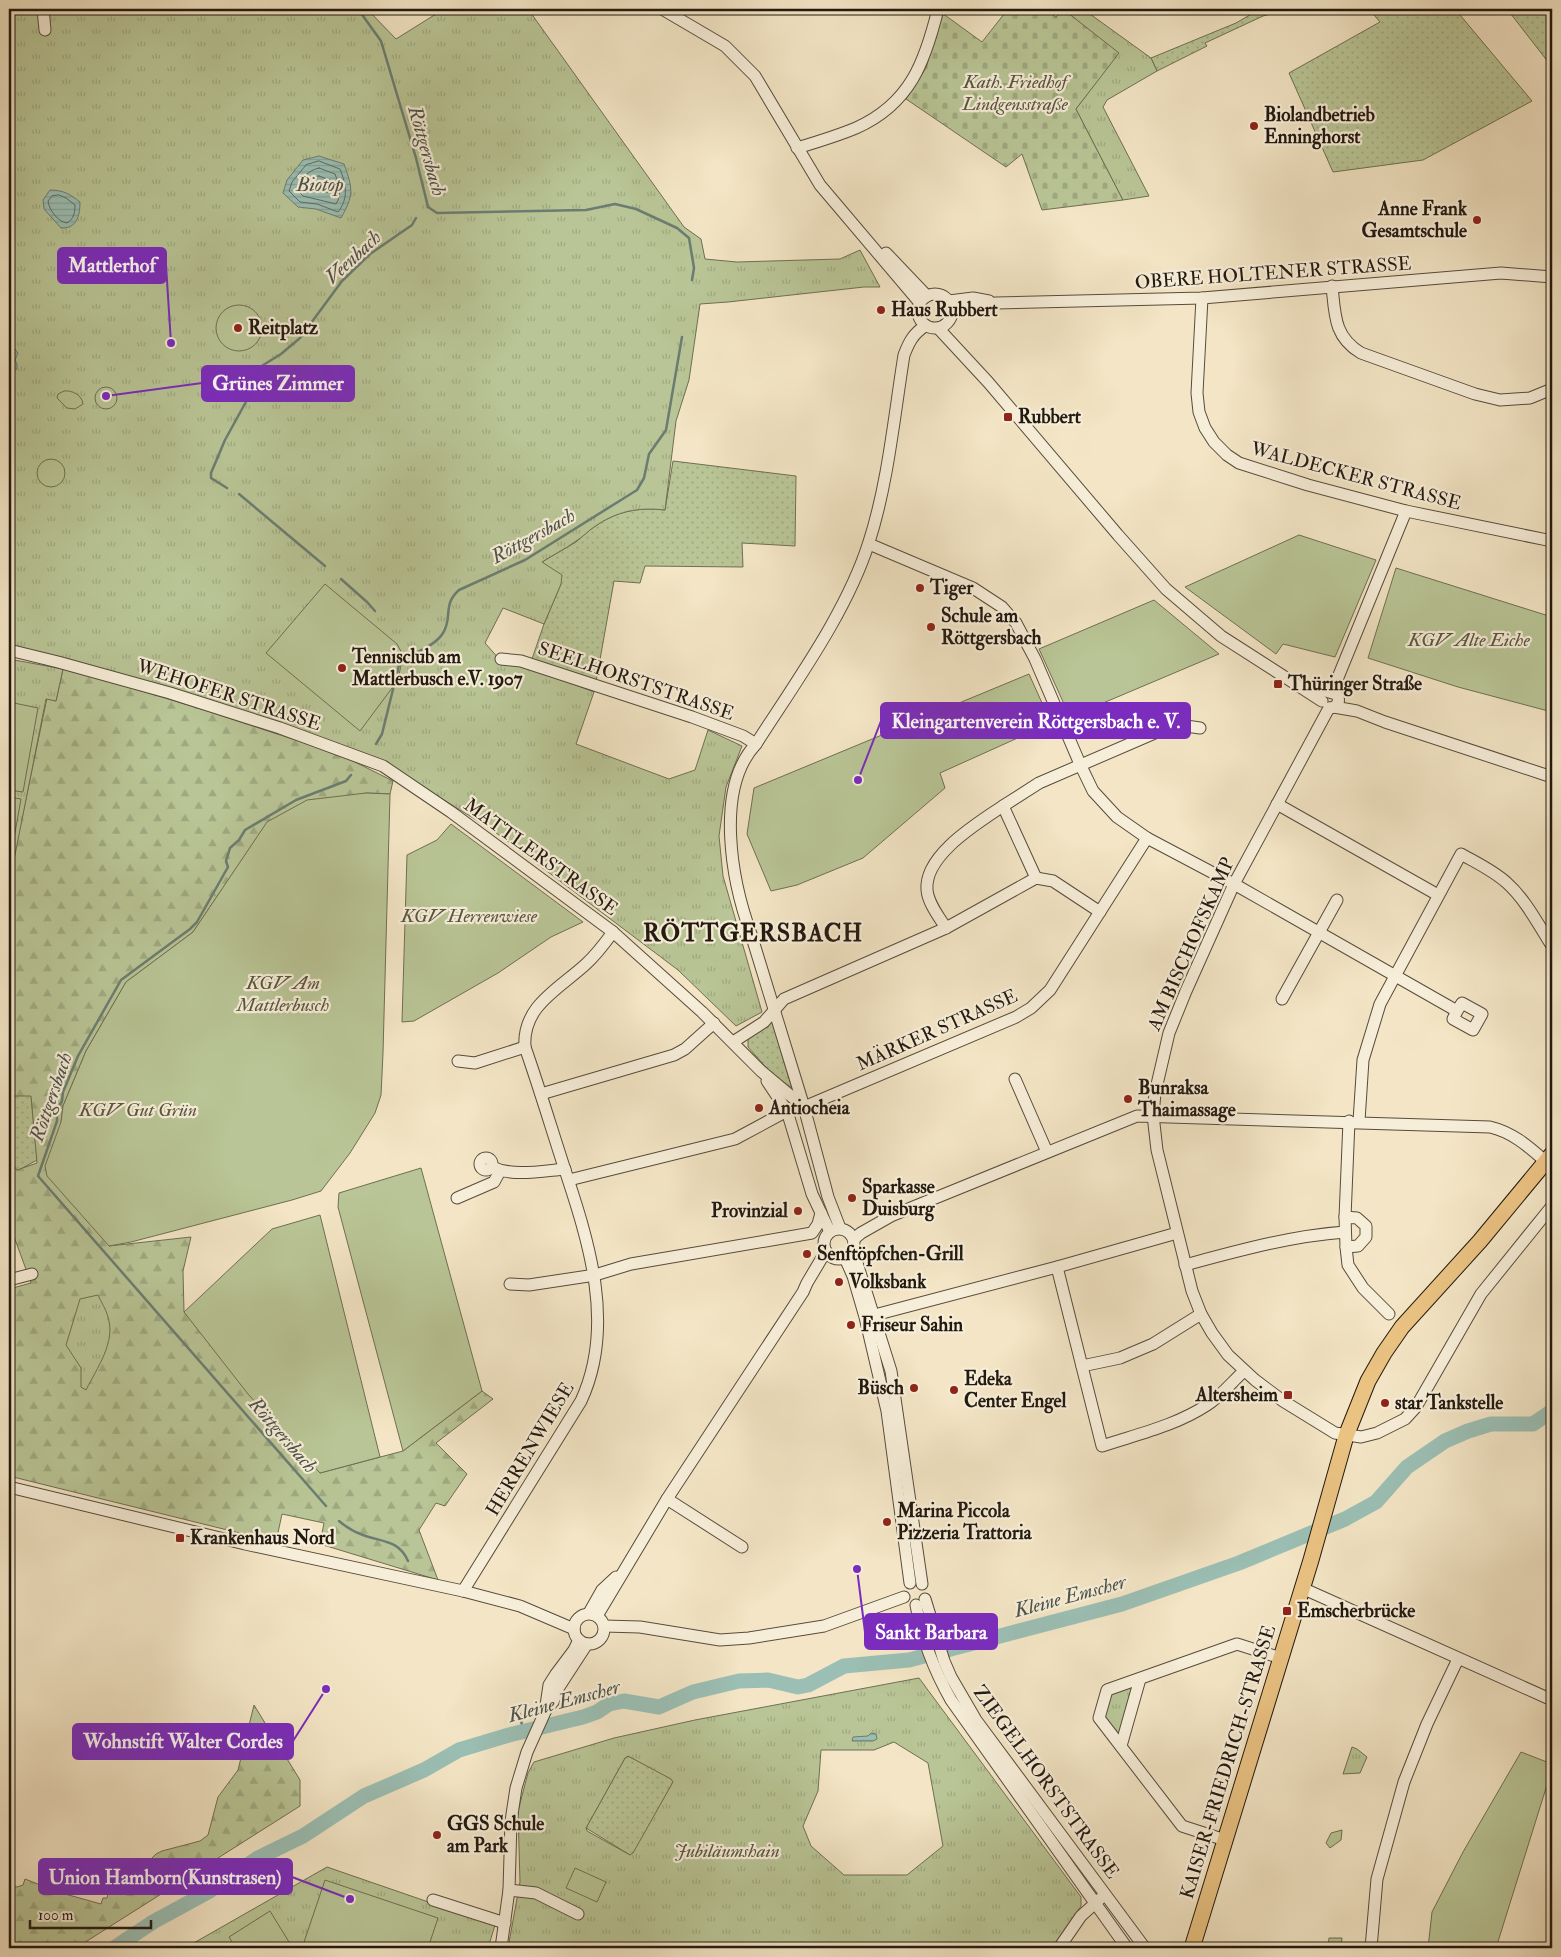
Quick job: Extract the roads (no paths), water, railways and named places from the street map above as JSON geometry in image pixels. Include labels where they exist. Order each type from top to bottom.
[{"type":"main road","name":"KAISER-FRIEDRICH-STRASSE","points":[[1192,1948],[1328,1502],[1346,1436],[1368,1381],[1402,1327],[1550,1161]]},
{"type":"street","points":[[43,9],[45,30]]},
{"type":"street","points":[[662,9],[725,46],[755,76],[820,185],[851,222],[924,299]]},
{"type":"street","points":[[798,148],[856,128],[877,117],[895,102],[909,86],[923,62],[938,9]]},
{"type":"street","name":"OBERE HOLTENER STRASSE","points":[[951,306],[996,303],[1202,298],[1501,273],[1552,277]]},
{"type":"street","points":[[1332,286],[1336,321],[1340,332],[1346,341],[1362,352],[1475,394],[1500,400],[1530,398],[1552,389]]},
{"type":"street","points":[[829,1254],[848,1256],[854,1249],[843,1233],[828,1197],[804,1107],[740,902],[733,866],[732,807],[742,765],[748,753],[756,744],[841,608],[869,544],[882,492],[904,356],[909,340],[922,321],[918,308],[924,299],[938,294],[951,306],[949,321],[942,326],[922,321]]},
{"type":"street","name":"WALDECKER STRASSE","points":[[1202,298],[1197,393],[1200,412],[1205,428],[1214,442],[1227,455],[1239,463],[1308,485],[1406,511],[1552,541]]},
{"type":"street","points":[[942,326],[946,338],[988,382],[1166,589],[1221,636],[1291,680],[1357,711],[1552,777]]},
{"type":"street","name":"AM BISCHOFSKAMP","points":[[1346,1436],[1335,1433],[1283,1401],[1244,1371],[1228,1355],[1212,1334],[1200,1314],[1185,1265],[1157,1150],[1153,1115],[1155,1093],[1169,1034],[1234,884],[1331,699],[1406,511]]},
{"type":"street","points":[[869,544],[973,588],[1002,607],[1016,622],[1035,659],[1080,764],[1094,791],[1104,805],[1132,829],[1234,884],[1458,1011]]},
{"type":"street","name":"WEHOFER STRASSE","points":[[9,650],[170,693],[322,743],[383,766],[429,797]]},
{"type":"street","name":"SEELHORSTSTRASSE","points":[[501,659],[521,661],[692,717],[743,736],[756,744]]},
{"type":"street","points":[[946,928],[927,892],[927,881],[938,857],[974,826],[1039,783],[1080,764],[1171,726],[1179,725],[1200,728]]},
{"type":"street","name":"MATTLERSTRASSE","points":[[429,797],[614,932],[714,1024],[761,1071],[804,1107]]},
{"type":"street","points":[[1277,804],[1438,894]]},
{"type":"street","points":[[1003,806],[1036,878]]},
{"type":"street","name":"MÄRKER STRASSE","points":[[804,1107],[994,1027],[1031,1008],[1050,990],[1147,838]]},
{"type":"street","points":[[1389,1314],[1363,1288],[1348,1265],[1345,1232],[1354,1121],[1363,1060],[1380,1004],[1461,854],[1508,883],[1552,946]]},
{"type":"street","points":[[733,1042],[764,1022],[784,999],[946,928],[1036,878],[1053,881],[1100,912]]},
{"type":"street","points":[[1282,999],[1337,900]]},
{"type":"street","name":"HERRENWIESE","points":[[463,1591],[581,1401],[589,1384],[596,1359],[598,1337],[594,1275],[567,1174],[525,1047],[524,1037],[528,1021],[540,1003],[588,963],[614,932]]},
{"type":"street","points":[[541,1094],[674,1054],[685,1049],[714,1024]]},
{"type":"street","points":[[458,1061],[475,1063],[525,1047]]},
{"type":"street","name":"MATTLERSTRASSE","points":[[761,1071],[787,1111],[812,1194],[821,1213],[843,1233]]},
{"type":"street","points":[[1015,1079],[1048,1152]]},
{"type":"street","points":[[457,1198],[494,1182],[496,1169],[567,1174],[735,1139],[787,1111]]},
{"type":"street","points":[[829,1254],[825,1239],[843,1233],[861,1233],[891,1216],[1137,1116],[1354,1121],[1490,1127],[1503,1130],[1550,1161]]},
{"type":"street","points":[[1346,1436],[1361,1437],[1377,1434],[1405,1419],[1416,1406],[1481,1294],[1552,1206]]},
{"type":"street","points":[[510,1284],[529,1285],[594,1275],[632,1264],[812,1233],[818,1224],[821,1213]]},
{"type":"street","points":[[1345,1217],[1357,1218],[1362,1221],[1367,1232],[1366,1237],[1358,1246],[1346,1247]]},
{"type":"street","points":[[1185,1265],[1272,1243],[1317,1234],[1345,1232]]},
{"type":"street","points":[[869,1316],[1058,1267],[1177,1233]]},
{"type":"street","points":[[593,1614],[618,1582],[624,1568],[667,1499],[803,1292],[807,1283],[829,1254]]},
{"type":"street","name":"ZIEGELHORSTSTRASSE","points":[[848,1256],[891,1371],[916,1584],[926,1591],[920,1602],[923,1638],[933,1666],[951,1700],[1127,1948]]},
{"type":"street","points":[[1058,1267],[1102,1446],[1172,1424],[1212,1401],[1244,1371]]},
{"type":"street","points":[[9,1280],[32,1274]]},
{"type":"street","points":[[1082,1366],[1120,1358],[1153,1344],[1200,1314]]},
{"type":"street","points":[[9,1487],[246,1544],[463,1591],[520,1606],[574,1625],[583,1642]]},
{"type":"street","points":[[667,1499],[742,1546]]},
{"type":"street","points":[[916,1584],[905,1588],[904,1597],[906,1601],[920,1602]]},
{"type":"street","points":[[1302,1588],[1552,1700]]},
{"type":"street","points":[[604,1630],[616,1634],[640,1627],[720,1640],[749,1638],[824,1626],[904,1597]]},
{"type":"street","name":"ZIEGELHORSTSTRASSE","points":[[920,1602],[951,1676],[976,1720],[1145,1948]]},
{"type":"street","points":[[574,1625],[583,1615],[593,1614],[600,1618],[604,1630]]},
{"type":"street","points":[[583,1642],[595,1643],[604,1630]]},
{"type":"street","points":[[501,1948],[509,1890],[511,1821],[516,1788],[531,1743],[545,1712],[553,1702],[583,1642]]},
{"type":"street","points":[[1225,1840],[1182,1826],[1099,1718],[1107,1690],[1237,1644],[1281,1658]]},
{"type":"street","points":[[1371,1948],[1377,1879],[1404,1782],[1427,1724],[1458,1658]]},
{"type":"street","points":[[1121,1746],[1140,1679]]},
{"type":"street","points":[[509,1890],[536,1893],[578,1914]]},
{"type":"street","points":[[1059,1948],[1081,1916],[1105,1895]]},
{"type":"street","points":[[433,1900],[505,1923]]},
{"type":"water","name":"Biotop","points":[[319,156],[344,164],[351,192],[341,218],[316,209],[298,207],[283,193],[287,180],[303,160]]},
{"type":"water","points":[[50,190],[66,193],[80,202],[78,216],[71,226],[61,228],[44,209],[43,200]]},
{"type":"water","points":[[9,347],[15,349],[18,353],[15,360],[17,369],[10,374],[9,373]]},
{"type":"water","points":[[871,1733],[876,1734],[877,1739],[873,1741],[852,1741],[853,1737],[868,1736]]},
{"type":"waterway","name":"Röttgersbach","points":[[358,9],[381,41],[416,158],[428,207],[437,213],[586,210],[615,204],[636,209],[677,228],[689,238],[694,268],[692,280]]},
{"type":"waterway","name":"Veenbach","points":[[227,488],[211,478],[211,473],[225,440],[253,389],[260,367],[281,354],[300,338],[342,281],[370,254],[412,225],[416,218]]},
{"type":"waterway","name":"Röttgersbach","points":[[376,744],[382,734],[399,665],[439,638],[446,627],[451,601],[459,590],[525,560],[637,490],[644,478],[649,454],[666,430],[682,337]]},
{"type":"waterway","name":"Veenbach","points":[[239,494],[325,566]]},
{"type":"waterway","name":"Veenbach","points":[[341,579],[375,611]]},
{"type":"waterway","name":"Röttgersbach","points":[[326,1506],[38,1176],[57,1121],[57,1109],[62,1101],[63,1092],[78,1056],[121,980],[197,922],[228,867],[226,861],[230,848],[239,840],[245,830],[296,800],[346,781],[351,775]]},
{"type":"waterway","name":"Kleine Emscher","points":[[114,1948],[153,1922],[208,1892],[258,1858],[303,1836],[364,1796],[424,1770],[459,1750],[509,1735],[583,1717],[597,1712],[609,1704],[624,1701],[659,1707],[693,1692],[739,1681],[768,1680],[798,1687],[808,1685],[844,1666],[909,1660],[1122,1604],[1239,1563],[1345,1519],[1376,1502],[1407,1467],[1445,1441],[1491,1424],[1533,1424],[1552,1411]]},
{"type":"waterway","name":"Röttgersbach","points":[[339,1521],[356,1532],[395,1545],[408,1561]]},
{"type":"waterway","name":"Röttgersbach","points":[[520,1714],[523,1731]]},
{"type":"place","name":"Biolandbetrieb Enninghorst","points":[[1254,126]]},
{"type":"place","name":"Anne Frank Gesamtschule","points":[[1477,220]]},
{"type":"place","name":"Haus Rubbert","points":[[881,310]]},
{"type":"place","name":"Reitplatz","points":[[238,328]]},
{"type":"place","name":"Mattlerhof","points":[[171,343]]},
{"type":"place","name":"Grünes Zimmer","points":[[106,396]]},
{"type":"place","name":"Rubbert","points":[[1008,417]]},
{"type":"place","name":"Tiger","points":[[920,588]]},
{"type":"place","name":"Schule am Röttgersbach","points":[[931,627]]},
{"type":"place","name":"Tennisclub am Mattlerbusch e.V. 1907","points":[[342,668]]},
{"type":"place","name":"Thüringer Straße","points":[[1278,684]]},
{"type":"place","name":"Kleingartenverein Röttgersbach e. V.","points":[[858,780]]},
{"type":"place","name":"Bunraksa Thaimassage","points":[[1128,1099]]},
{"type":"place","name":"Antiocheia","points":[[759,1108]]},
{"type":"place","name":"Sparkasse Duisburg","points":[[852,1198]]},
{"type":"place","name":"Provinzial","points":[[798,1211]]},
{"type":"place","name":"Senftöpfchen-Grill","points":[[807,1254]]},
{"type":"place","name":"Volksbank","points":[[839,1282]]},
{"type":"place","name":"Friseur Sahin","points":[[851,1325]]},
{"type":"place","name":"Büsch","points":[[914,1388]]},
{"type":"place","name":"Edeka Center Engel","points":[[954,1390]]},
{"type":"place","name":"Altersheim","points":[[1288,1395]]},
{"type":"place","name":"star Tankstelle","points":[[1385,1403]]},
{"type":"place","name":"Marina Piccola Pizzeria Trattoria","points":[[887,1522]]},
{"type":"place","name":"Krankenhaus Nord","points":[[180,1538]]},
{"type":"place","name":"Sankt Barbara","points":[[857,1569]]},
{"type":"place","name":"Emscherbrücke","points":[[1287,1611]]},
{"type":"place","name":"Wohnstift Walter Cordes","points":[[326,1689]]},
{"type":"place","name":"GGS Schule am Park","points":[[437,1835]]},
{"type":"place","name":"Union Hamborn(Kunstrasen)","points":[[350,1899]]},
{"type":"district","name":"RÖTTGERSBACH","points":[[753,933]]},
{"type":"park label","name":"Kath. Friedhof Lindgensstraße","points":[[1015,93]]},
{"type":"park label","name":"KGV Alte Eiche","points":[[1469,640]]},
{"type":"park label","name":"KGV Herrenwiese","points":[[469,916]]},
{"type":"park label","name":"KGV Am Mattlerbusch","points":[[283,994]]},
{"type":"park label","name":"KGV Gut Grün","points":[[138,1110]]},
{"type":"park label","name":"Jubiläumshain","points":[[727,1851]]}]
